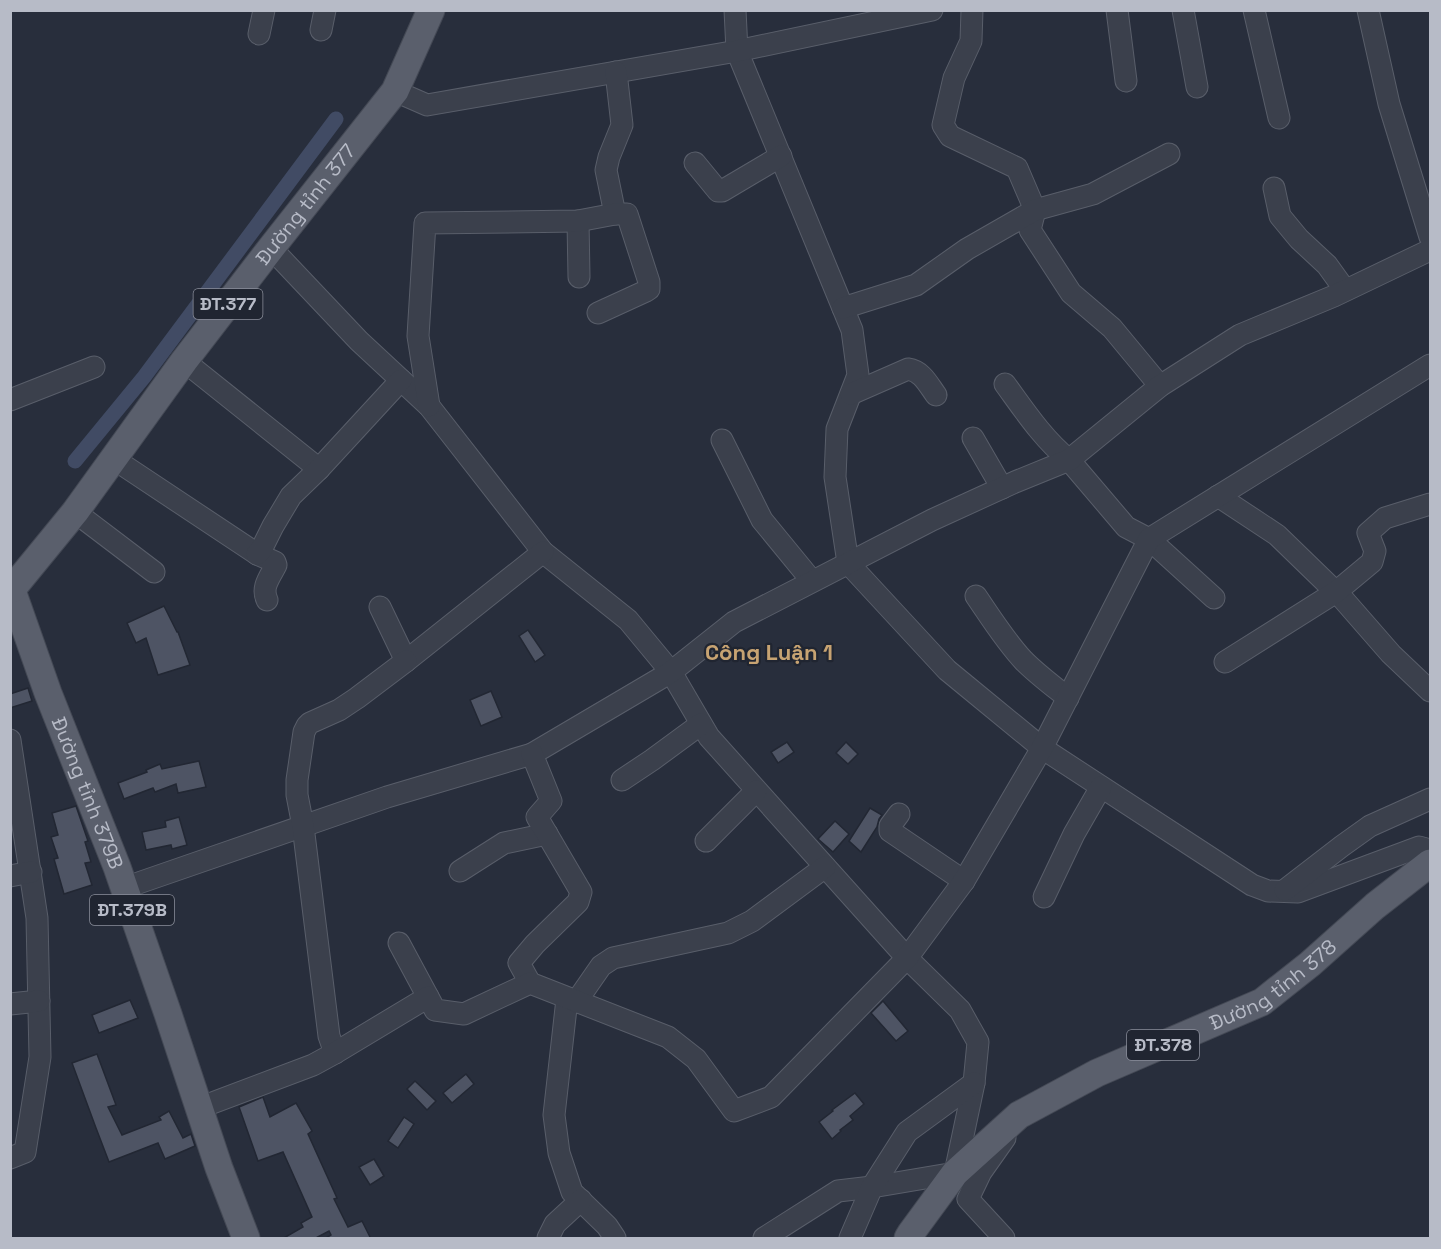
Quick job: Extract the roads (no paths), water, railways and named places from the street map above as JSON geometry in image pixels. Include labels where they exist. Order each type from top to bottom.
[{"type":"main road","name":"Đường tỉnh 377","points":[[11,587],[75,512],[184,361],[395,91],[431,10]]},
{"type":"main road","name":"Đường tỉnh 379B","points":[[11,587],[48,693],[124,888],[219,1168],[246,1239]]},
{"type":"main road","name":"Đường tỉnh 378","points":[[908,1239],[955,1173],[1019,1115],[1097,1074],[1262,1002],[1310,964],[1375,906],[1431,863]]},
{"type":"street","points":[[259,34],[264,10]]},
{"type":"street","points":[[735,10],[737,51],[852,330],[858,375],[837,429],[835,477],[848,563],[947,670],[1042,748],[1252,885],[1268,891],[1298,892],[1419,847],[1431,850]]},
{"type":"street","points":[[395,91],[427,105],[737,51],[932,10]]},
{"type":"street","points":[[972,10],[971,41],[954,78],[942,125],[950,136],[1017,168],[1035,210],[1030,230],[1071,293],[1112,327],[1160,386]]},
{"type":"street","points":[[1118,10],[1126,81]]},
{"type":"street","points":[[1183,10],[1197,87]]},
{"type":"street","points":[[1254,10],[1279,118]]},
{"type":"street","points":[[1368,10],[1389,104],[1431,237]]},
{"type":"street","points":[[615,214],[606,170],[621,125],[616,72]]},
{"type":"street","points":[[843,308],[916,285],[967,249],[1035,210],[1093,194],[1169,154]]},
{"type":"street","points":[[695,163],[713,186],[718,191],[722,191],[781,156]]},
{"type":"street","points":[[1274,188],[1280,216],[1299,239],[1327,265],[1345,290]]},
{"type":"street","points":[[429,406],[418,336],[425,223],[578,221],[627,214],[650,285],[646,291],[598,313]]},
{"type":"street","points":[[578,221],[579,277]]},
{"type":"street","points":[[271,249],[359,341],[429,406],[543,552],[628,620],[671,672],[709,737],[907,958],[960,1010],[978,1042],[974,1083],[955,1173],[837,1191],[764,1239]]},
{"type":"street","points":[[124,888],[387,797],[532,754],[671,672],[734,622],[932,520],[1069,460],[1160,386],[1240,335],[1431,250]]},
{"type":"street","points":[[184,361],[319,470]]},
{"type":"street","points":[[532,754],[551,801],[537,817],[581,892],[578,902],[519,963],[530,983],[668,1037],[696,1059],[734,1112],[771,1097],[907,958],[964,881],[1042,748],[1149,539],[1431,365]]},
{"type":"street","points":[[10,400],[94,367]]},
{"type":"street","points":[[850,394],[908,369],[916,370],[936,395]]},
{"type":"street","points":[[257,554],[291,496],[319,470],[401,380]]},
{"type":"street","points":[[1005,384],[1047,438],[1126,526],[1149,539],[1214,598]]},
{"type":"street","points":[[973,438],[1002,488]]},
{"type":"street","points":[[722,440],[762,520],[812,581]]},
{"type":"street","points":[[114,459],[257,554],[275,562],[276,565],[264,588],[267,600]]},
{"type":"street","points":[[1218,496],[1277,535],[1336,592],[1391,654],[1431,691]]},
{"type":"street","points":[[1225,662],[1336,592],[1372,562],[1375,551],[1368,532],[1384,518],[1431,504]]},
{"type":"street","points":[[75,512],[154,572]]},
{"type":"street","points":[[335,1053],[329,1036],[303,826],[297,795],[304,732],[310,723],[339,710],[357,698],[543,552]]},
{"type":"street","points":[[976,596],[1023,660],[1068,698]]},
{"type":"street","points":[[380,607],[406,660]]},
{"type":"street","points":[[622,780],[701,724]]},
{"type":"street","points":[[10,740],[21,874],[37,918],[40,1058],[25,1152],[10,1158]]},
{"type":"street","points":[[1044,897],[1074,834],[1101,787]]},
{"type":"street","points":[[706,841],[756,791]]},
{"type":"street","points":[[1283,891],[1370,826],[1431,799]]},
{"type":"street","points":[[899,814],[890,826],[890,831],[964,881]]},
{"type":"street","points":[[460,871],[504,843],[547,834]]},
{"type":"street","points":[[615,1239],[607,1226],[572,1192],[559,1153],[554,1115],[572,1001],[601,966],[613,958],[728,933],[752,921],[825,867]]},
{"type":"street","points":[[399,943],[435,1010],[464,1014],[530,983]]},
{"type":"street","points":[[199,1108],[313,1065],[428,997]]},
{"type":"street","points":[[10,1004],[39,1000]]},
{"type":"street","points":[[850,1239],[872,1187],[907,1132],[974,1083]]},
{"type":"street","points":[[1004,1239],[968,1199],[981,1172],[1019,1115]]},
{"type":"street","points":[[548,1239],[555,1224],[581,1200]]},
{"type":"waterway","points":[[75,461],[144,377],[336,119]]},
{"type":"district","name":"Công Luận 1","points":[[769,652]]}]
